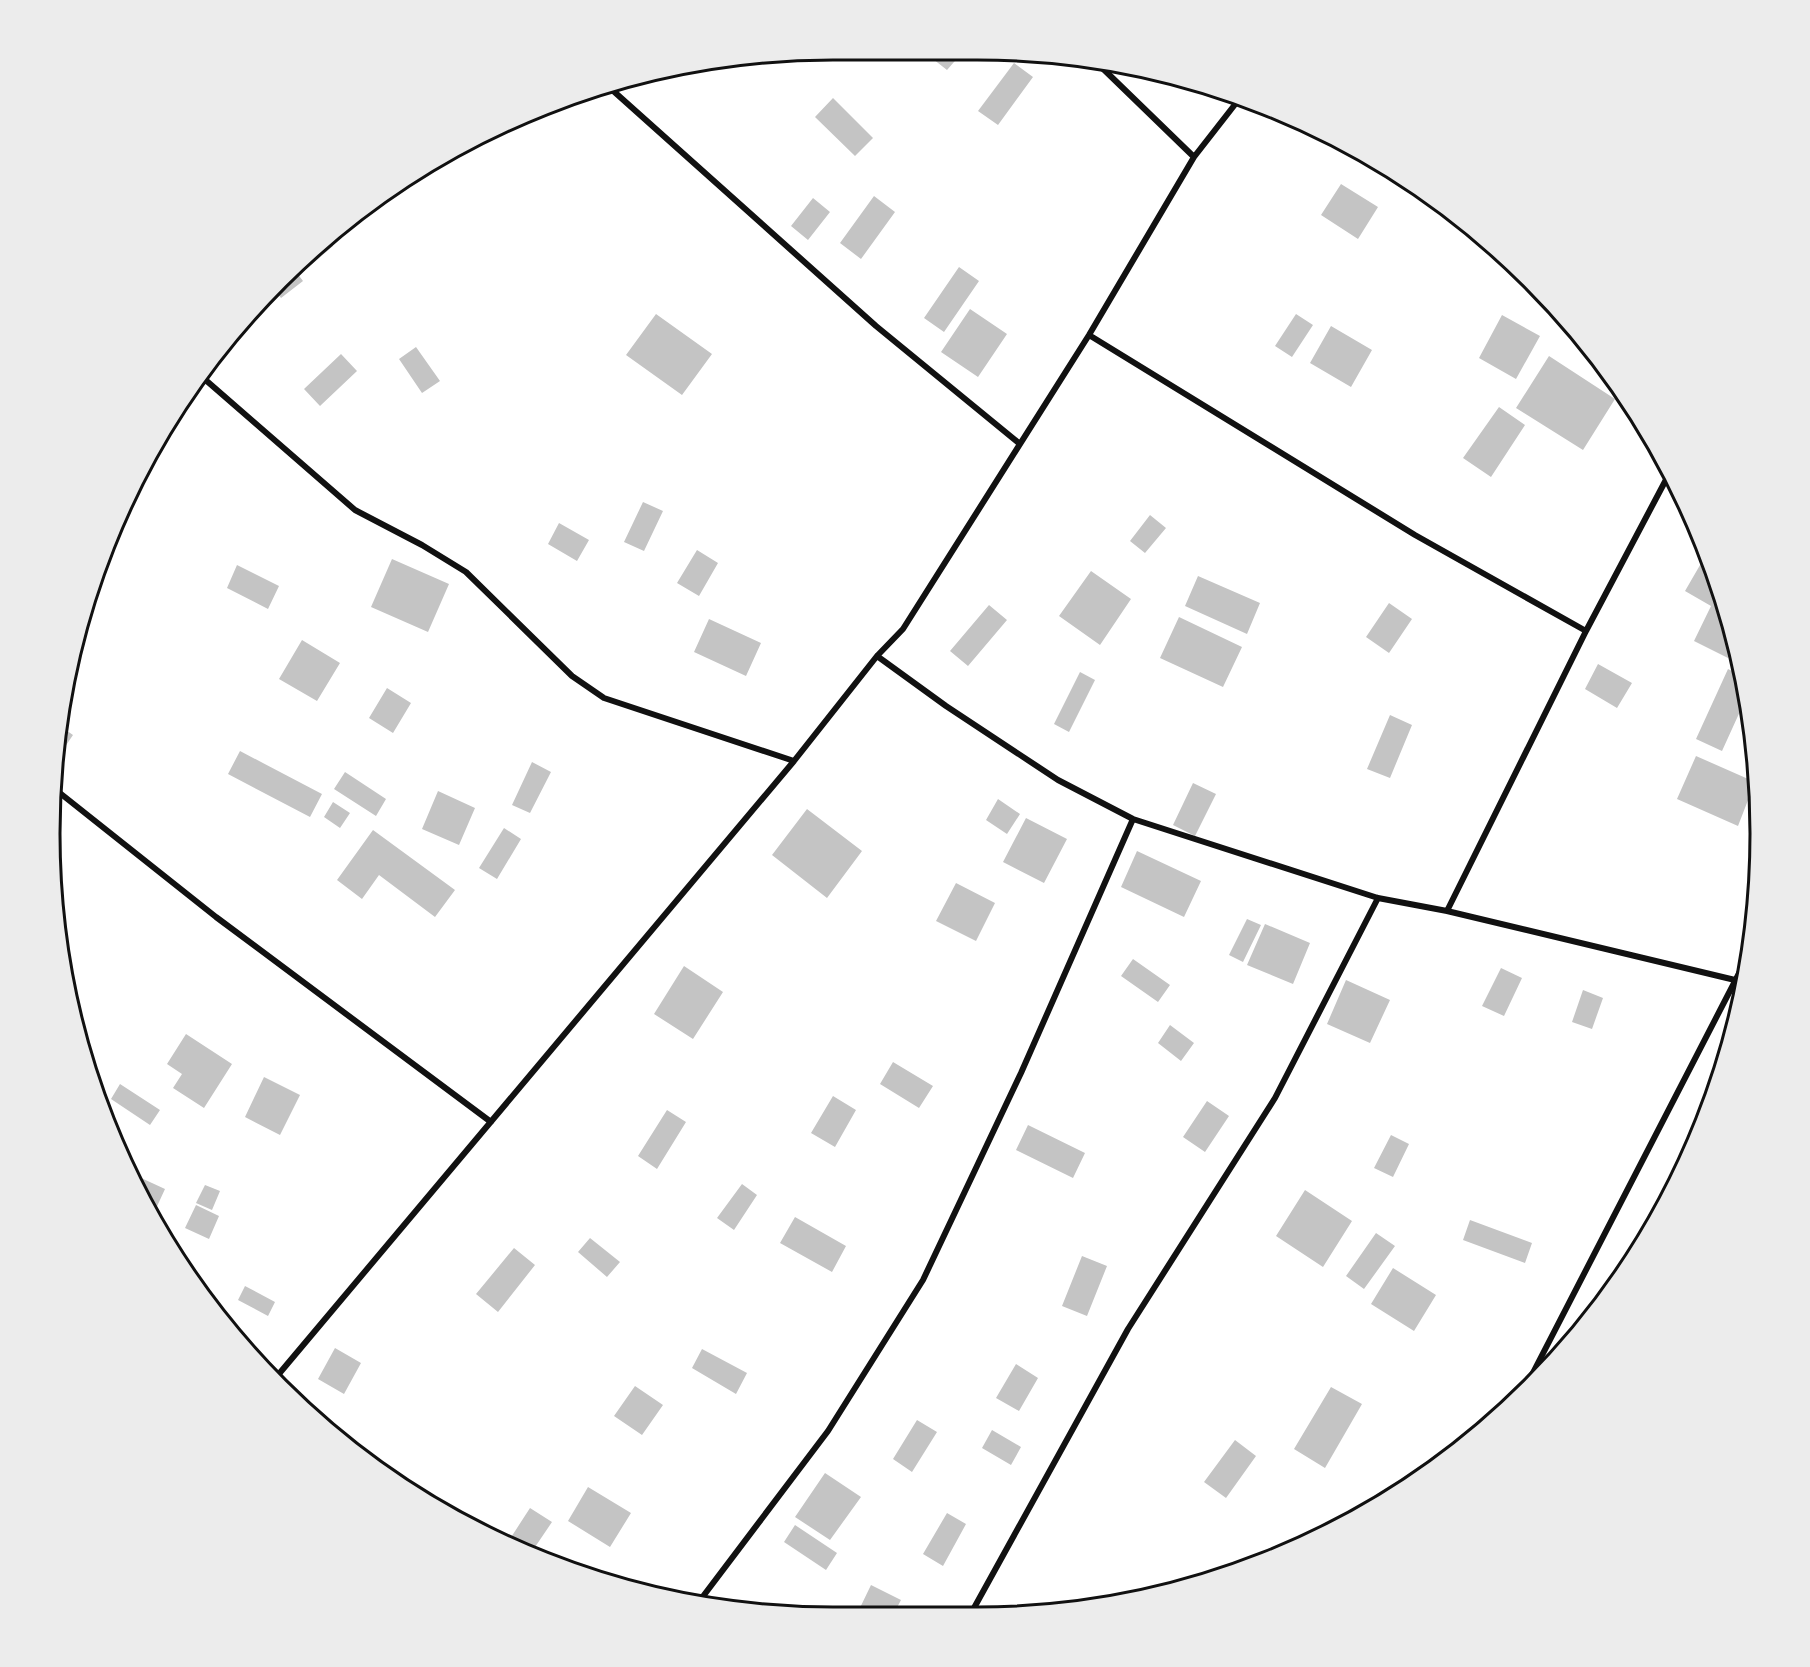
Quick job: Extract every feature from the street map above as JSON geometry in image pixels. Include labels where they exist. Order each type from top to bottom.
[{"type":"street","points":[[1106,72],[1194,157]]},
{"type":"street","points":[[614,92],[876,326],[1020,444]]},
{"type":"street","points":[[280,1373],[794,761],[877,656],[903,629],[1089,335],[1194,157],[1235,105]]},
{"type":"street","points":[[1089,335],[1415,535],[1586,631]]},
{"type":"street","points":[[207,381],[355,510],[422,544],[466,572],[572,676],[604,698],[794,761]]},
{"type":"street","points":[[1448,911],[1586,631],[1665,482]]},
{"type":"street","points":[[877,656],[946,706],[1058,780],[1133,819],[1378,898],[1448,911],[1735,980],[1536,1366]]},
{"type":"street","points":[[62,794],[216,917],[491,1122]]},
{"type":"street","points":[[704,1595],[828,1431],[924,1280],[1021,1073],[1133,819]]},
{"type":"street","points":[[975,1607],[1128,1329],[1275,1098],[1378,898]]},
{"type":"building","points":[[934,60],[956,60],[947,70]]},
{"type":"building","points":[[1014,63],[1033,77],[998,125],[978,111]]},
{"type":"building","points":[[833,98],[873,138],[855,156],[815,117]]},
{"type":"building","points":[[1341,184],[1378,207],[1358,239],[1321,215]]},
{"type":"building","points":[[874,196],[895,212],[861,259],[840,243]]},
{"type":"building","points":[[813,198],[830,212],[808,240],[791,226]]},
{"type":"building","points":[[332,245],[333,246],[304,271],[323,252]]},
{"type":"building","points":[[959,267],[979,281],[944,332],[924,318]]},
{"type":"building","points":[[299,275],[303,281],[281,298],[279,295]]},
{"type":"building","points":[[970,309],[1007,334],[978,377],[941,352]]},
{"type":"building","points":[[656,314],[712,354],[682,395],[626,355]]},
{"type":"building","points":[[1296,314],[1313,325],[1292,357],[1275,346]]},
{"type":"building","points":[[1502,315],[1540,336],[1516,379],[1479,358]]},
{"type":"building","points":[[1331,326],[1372,350],[1351,387],[1310,363]]},
{"type":"building","points":[[416,347],[440,381],[422,393],[399,359]]},
{"type":"building","points":[[341,354],[357,371],[320,406],[304,389]]},
{"type":"building","points":[[1549,356],[1615,399],[1583,450],[1516,408]]},
{"type":"building","points":[[1499,407],[1525,425],[1491,477],[1463,458]]},
{"type":"building","points":[[643,502],[663,511],[644,551],[624,542]]},
{"type":"building","points":[[1150,515],[1166,528],[1145,553],[1130,541]]},
{"type":"building","points":[[559,523],[589,540],[577,561],[548,544]]},
{"type":"building","points":[[697,550],[718,563],[699,596],[677,583]]},
{"type":"building","points":[[392,559],[449,584],[428,632],[371,607]]},
{"type":"building","points":[[1701,563],[1724,633],[1728,658],[1694,641],[1711,606],[1685,591]]},
{"type":"building","points":[[237,565],[279,586],[268,609],[227,588]]},
{"type":"building","points":[[1091,571],[1131,599],[1100,645],[1059,616]]},
{"type":"building","points":[[1198,576],[1260,603],[1247,634],[1185,606]]},
{"type":"building","points":[[1389,603],[1412,619],[1389,653],[1366,637]]},
{"type":"building","points":[[989,605],[1007,620],[968,666],[950,651]]},
{"type":"building","points":[[1179,617],[1242,647],[1223,687],[1160,658]]},
{"type":"building","points":[[709,619],[761,643],[746,676],[694,652]]},
{"type":"building","points":[[302,640],[340,663],[317,701],[279,679]]},
{"type":"building","points":[[1598,664],[1632,683],[1617,708],[1585,689]]},
{"type":"building","points":[[1728,669],[1732,671],[1740,712],[1722,751],[1696,739]]},
{"type":"building","points":[[1080,672],[1095,680],[1069,732],[1054,724]]},
{"type":"building","points":[[387,688],[411,703],[393,733],[369,718]]},
{"type":"building","points":[[1390,715],[1412,725],[1390,778],[1367,769]]},
{"type":"building","points":[[67,731],[73,735],[66,746]]},
{"type":"building","points":[[240,751],[322,794],[310,817],[228,774]]},
{"type":"building","points":[[1696,756],[1748,779],[1749,799],[1738,826],[1677,799]]},
{"type":"building","points":[[532,762],[551,772],[530,813],[512,805]]},
{"type":"building","points":[[345,772],[386,799],[376,816],[334,789]]},
{"type":"building","points":[[1193,783],[1216,794],[1195,836],[1173,825]]},
{"type":"building","points":[[438,791],[475,808],[459,845],[422,829]]},
{"type":"building","points":[[998,799],[1020,814],[1007,834],[986,820]]},
{"type":"building","points":[[333,802],[350,813],[340,828],[324,817]]},
{"type":"building","points":[[807,809],[862,851],[827,898],[772,855]]},
{"type":"building","points":[[1026,818],[1067,839],[1044,883],[1003,862]]},
{"type":"building","points":[[504,828],[521,839],[497,879],[479,868]]},
{"type":"building","points":[[373,830],[455,890],[435,917],[379,875],[362,899],[337,880]]},
{"type":"building","points":[[1137,851],[1201,881],[1184,917],[1121,887]]},
{"type":"building","points":[[956,883],[995,903],[976,941],[936,921]]},
{"type":"building","points":[[1247,919],[1261,925],[1243,962],[1229,955]]},
{"type":"building","points":[[1265,924],[1310,943],[1293,984],[1247,965]]},
{"type":"building","points":[[1133,959],[1170,985],[1158,1002],[1121,976]]},
{"type":"building","points":[[684,966],[723,992],[693,1039],[654,1014]]},
{"type":"building","points":[[1501,968],[1522,978],[1504,1016],[1482,1006]]},
{"type":"building","points":[[1346,980],[1390,1000],[1370,1043],[1327,1024]]},
{"type":"building","points":[[1583,990],[1603,998],[1592,1029],[1572,1022]]},
{"type":"building","points":[[1170,1025],[1194,1043],[1181,1061],[1158,1043]]},
{"type":"building","points":[[186,1034],[232,1064],[204,1108],[173,1088],[182,1074],[167,1064]]},
{"type":"building","points":[[893,1062],[933,1086],[919,1108],[880,1084]]},
{"type":"building","points":[[264,1077],[300,1095],[280,1135],[245,1117]]},
{"type":"building","points":[[120,1084],[160,1110],[150,1125],[111,1099]]},
{"type":"building","points":[[833,1096],[856,1110],[835,1147],[811,1133]]},
{"type":"building","points":[[1207,1101],[1229,1116],[1205,1152],[1183,1137]]},
{"type":"building","points":[[667,1110],[686,1122],[657,1169],[638,1156]]},
{"type":"building","points":[[1028,1125],[1085,1153],[1073,1178],[1016,1150]]},
{"type":"building","points":[[1391,1135],[1409,1144],[1393,1177],[1374,1168]]},
{"type":"building","points":[[141,1178],[165,1189],[157,1207]]},
{"type":"building","points":[[742,1184],[757,1195],[734,1230],[717,1218]]},
{"type":"building","points":[[205,1185],[220,1191],[212,1210],[196,1203]]},
{"type":"building","points":[[1305,1190],[1352,1221],[1323,1267],[1276,1236]]},
{"type":"building","points":[[196,1205],[219,1216],[209,1239],[185,1228]]},
{"type":"building","points":[[795,1217],[846,1246],[832,1272],[780,1243]]},
{"type":"building","points":[[1470,1220],[1532,1243],[1525,1263],[1463,1240]]},
{"type":"building","points":[[1376,1233],[1395,1246],[1364,1289],[1346,1276]]},
{"type":"building","points":[[590,1238],[620,1262],[607,1277],[578,1252]]},
{"type":"building","points":[[514,1248],[535,1265],[498,1312],[476,1294]]},
{"type":"building","points":[[1082,1256],[1107,1266],[1087,1316],[1062,1306]]},
{"type":"building","points":[[1393,1268],[1436,1295],[1414,1331],[1371,1304]]},
{"type":"building","points":[[245,1286],[275,1302],[268,1316],[238,1300]]},
{"type":"building","points":[[335,1348],[361,1363],[344,1394],[318,1379]]},
{"type":"building","points":[[702,1349],[747,1373],[736,1394],[692,1368]]},
{"type":"building","points":[[1016,1364],[1038,1378],[1019,1411],[996,1398]]},
{"type":"building","points":[[635,1386],[663,1405],[642,1435],[614,1416]]},
{"type":"building","points":[[1331,1387],[1362,1404],[1325,1468],[1294,1449]]},
{"type":"building","points":[[917,1420],[937,1432],[912,1472],[893,1459]]},
{"type":"building","points":[[992,1430],[1021,1447],[1011,1465],[982,1448]]},
{"type":"building","points":[[1235,1440],[1256,1456],[1226,1498],[1204,1482]]},
{"type":"building","points":[[825,1473],[861,1497],[830,1540],[795,1517]]},
{"type":"building","points":[[588,1487],[631,1513],[610,1547],[568,1521]]},
{"type":"building","points":[[530,1508],[552,1522],[535,1547],[512,1536]]},
{"type":"building","points":[[947,1513],[966,1524],[943,1566],[923,1554]]},
{"type":"building","points":[[795,1525],[837,1553],[826,1570],[784,1542]]},
{"type":"building","points":[[871,1585],[901,1600],[897,1607],[860,1607]]}]
